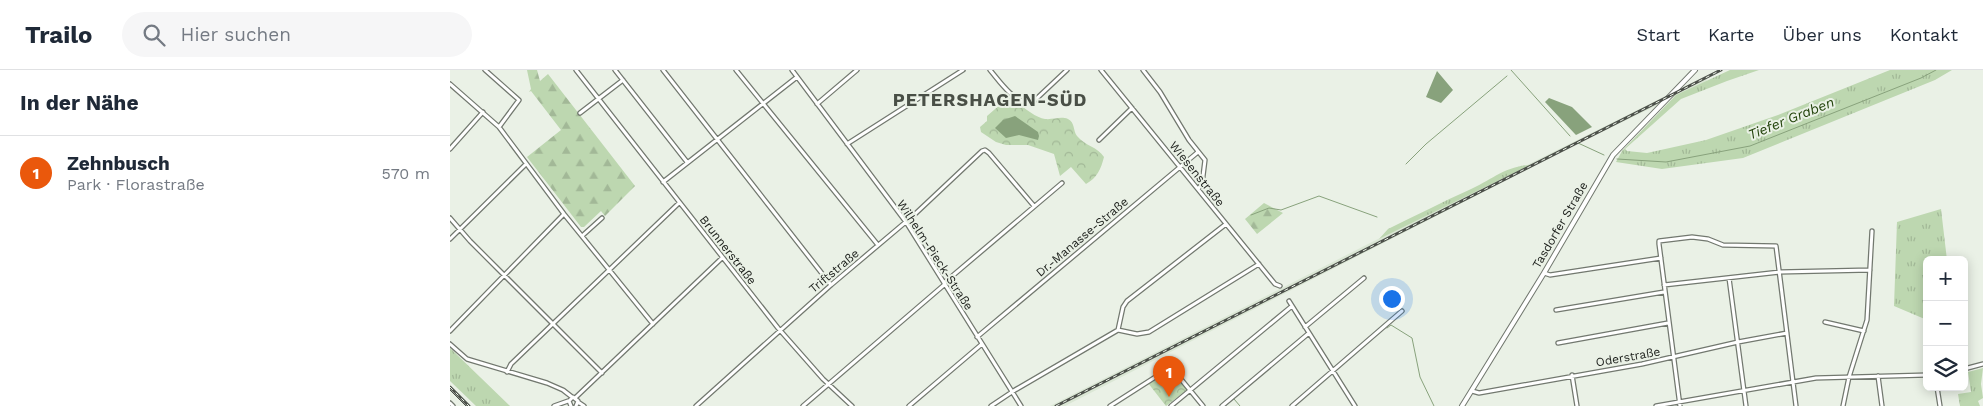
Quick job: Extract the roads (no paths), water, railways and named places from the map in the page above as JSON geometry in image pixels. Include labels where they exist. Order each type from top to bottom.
[{"type":"main road","name":"Tasdorfer Straße","points":[[1462,406],[1544,273],[1613,155],[1695,70]]},
{"type":"street","points":[[485,70],[519,100],[499,127]]},
{"type":"street","name":"Brunnerstraße","points":[[576,70],[780,330],[828,385],[852,406]]},
{"type":"street","points":[[615,70],[687,162]]},
{"type":"street","points":[[663,70],[831,285]]},
{"type":"street","points":[[736,70],[878,246]]},
{"type":"street","name":"Wilhelm-Pieck-Straße","points":[[792,70],[906,222],[1021,406]]},
{"type":"street","points":[[817,104],[856,70]]},
{"type":"street","points":[[846,144],[963,70]]},
{"type":"street","points":[[990,70],[1012,95],[1026,103],[1031,103],[1067,70]]},
{"type":"street","name":"Wiesenstraße","points":[[1101,70],[1275,284],[1280,286]]},
{"type":"street","points":[[1143,70],[1160,92],[1188,140],[1205,163],[1202,184],[1198,190]]},
{"type":"street","points":[[663,182],[797,77]]},
{"type":"street","points":[[580,113],[623,80]]},
{"type":"street","points":[[450,84],[499,127],[564,214],[653,324]]},
{"type":"street","points":[[1099,140],[1132,108]]},
{"type":"street","points":[[450,149],[483,112]]},
{"type":"street","name":"Triftstraße","points":[[696,406],[831,285],[906,222],[985,150],[1034,206]]},
{"type":"street","name":"Dr.-Manasse-Straße","points":[[977,337],[1198,152]]},
{"type":"street","points":[[450,239],[526,164]]},
{"type":"street","points":[[803,406],[1062,183]]},
{"type":"street","points":[[507,372],[511,364],[679,203]]},
{"type":"street","points":[[450,331],[564,214]]},
{"type":"street","points":[[450,218],[602,373]]},
{"type":"street","points":[[582,236],[602,218]]},
{"type":"street","points":[[1118,330],[1123,307],[1127,301],[1226,224]]},
{"type":"street","points":[[1843,406],[1849,377],[1867,320],[1872,231]]},
{"type":"street","points":[[1679,404],[1659,241],[1692,238],[1706,239],[1723,246],[1776,246],[1796,406]]},
{"type":"street","points":[[555,406],[574,402],[585,389],[722,258]]},
{"type":"street","points":[[1544,273],[1550,275],[1661,258]]},
{"type":"street","points":[[991,406],[1118,330],[1141,334],[1149,332],[1259,264]]},
{"type":"street","points":[[1664,285],[1780,272],[1870,270]]},
{"type":"street","points":[[1305,326],[1364,278]]},
{"type":"street","points":[[1729,278],[1746,406]]},
{"type":"street","points":[[1556,310],[1664,292]]},
{"type":"street","points":[[1289,301],[1355,406]]},
{"type":"street","points":[[1171,406],[1292,306]]},
{"type":"street","points":[[1292,406],[1402,311]]},
{"type":"street","points":[[1558,343],[1668,322]]},
{"type":"street","points":[[1825,322],[1864,331]]},
{"type":"street","points":[[1222,406],[1309,333]]},
{"type":"street","name":"Oderstraße","points":[[1472,391],[1479,393],[1572,376],[1787,333]]},
{"type":"street","points":[[450,344],[467,360],[547,383],[560,390],[574,402],[584,406]]},
{"type":"street","points":[[909,406],[982,344]]},
{"type":"street","points":[[1968,368],[1983,364]]},
{"type":"street","points":[[1110,406],[1171,367],[1203,406]]},
{"type":"street","points":[[1656,406],[1679,404],[1792,382],[1849,377],[1923,375]]},
{"type":"street","points":[[1572,376],[1577,406]]},
{"type":"street","points":[[1878,376],[1882,406]]},
{"type":"street","points":[[1938,391],[1940,406]]},
{"type":"street","points":[[450,402],[454,406]]},
{"type":"waterway","name":"Tiefer Graben","points":[[1511,70],[1570,136]]},
{"type":"waterway","name":"Tiefer Graben","points":[[1617,159],[1666,162],[1750,146],[1921,78],[1936,70]]},
{"type":"waterway","points":[[1406,164],[1426,144],[1507,76]]},
{"type":"waterway","name":"Tiefer Graben","points":[[1578,143],[1604,155]]},
{"type":"waterway","points":[[1251,215],[1269,208],[1281,210],[1319,196],[1377,217]]},
{"type":"waterway","points":[[1387,328],[1391,325],[1412,338],[1420,377],[1434,406]]},
{"type":"waterway","points":[[1234,399],[1240,406]]},
{"type":"tram line","points":[[450,390],[466,406]]},
{"type":"railway","points":[[1056,406],[1721,70]]},
{"type":"railway","points":[[450,387],[469,406]]},
{"type":"place","name":"Zehnbusch","points":[[1169,397]]},
{"type":"district","name":"PETERSHAGEN-SÜD","points":[[990,100]]}]
